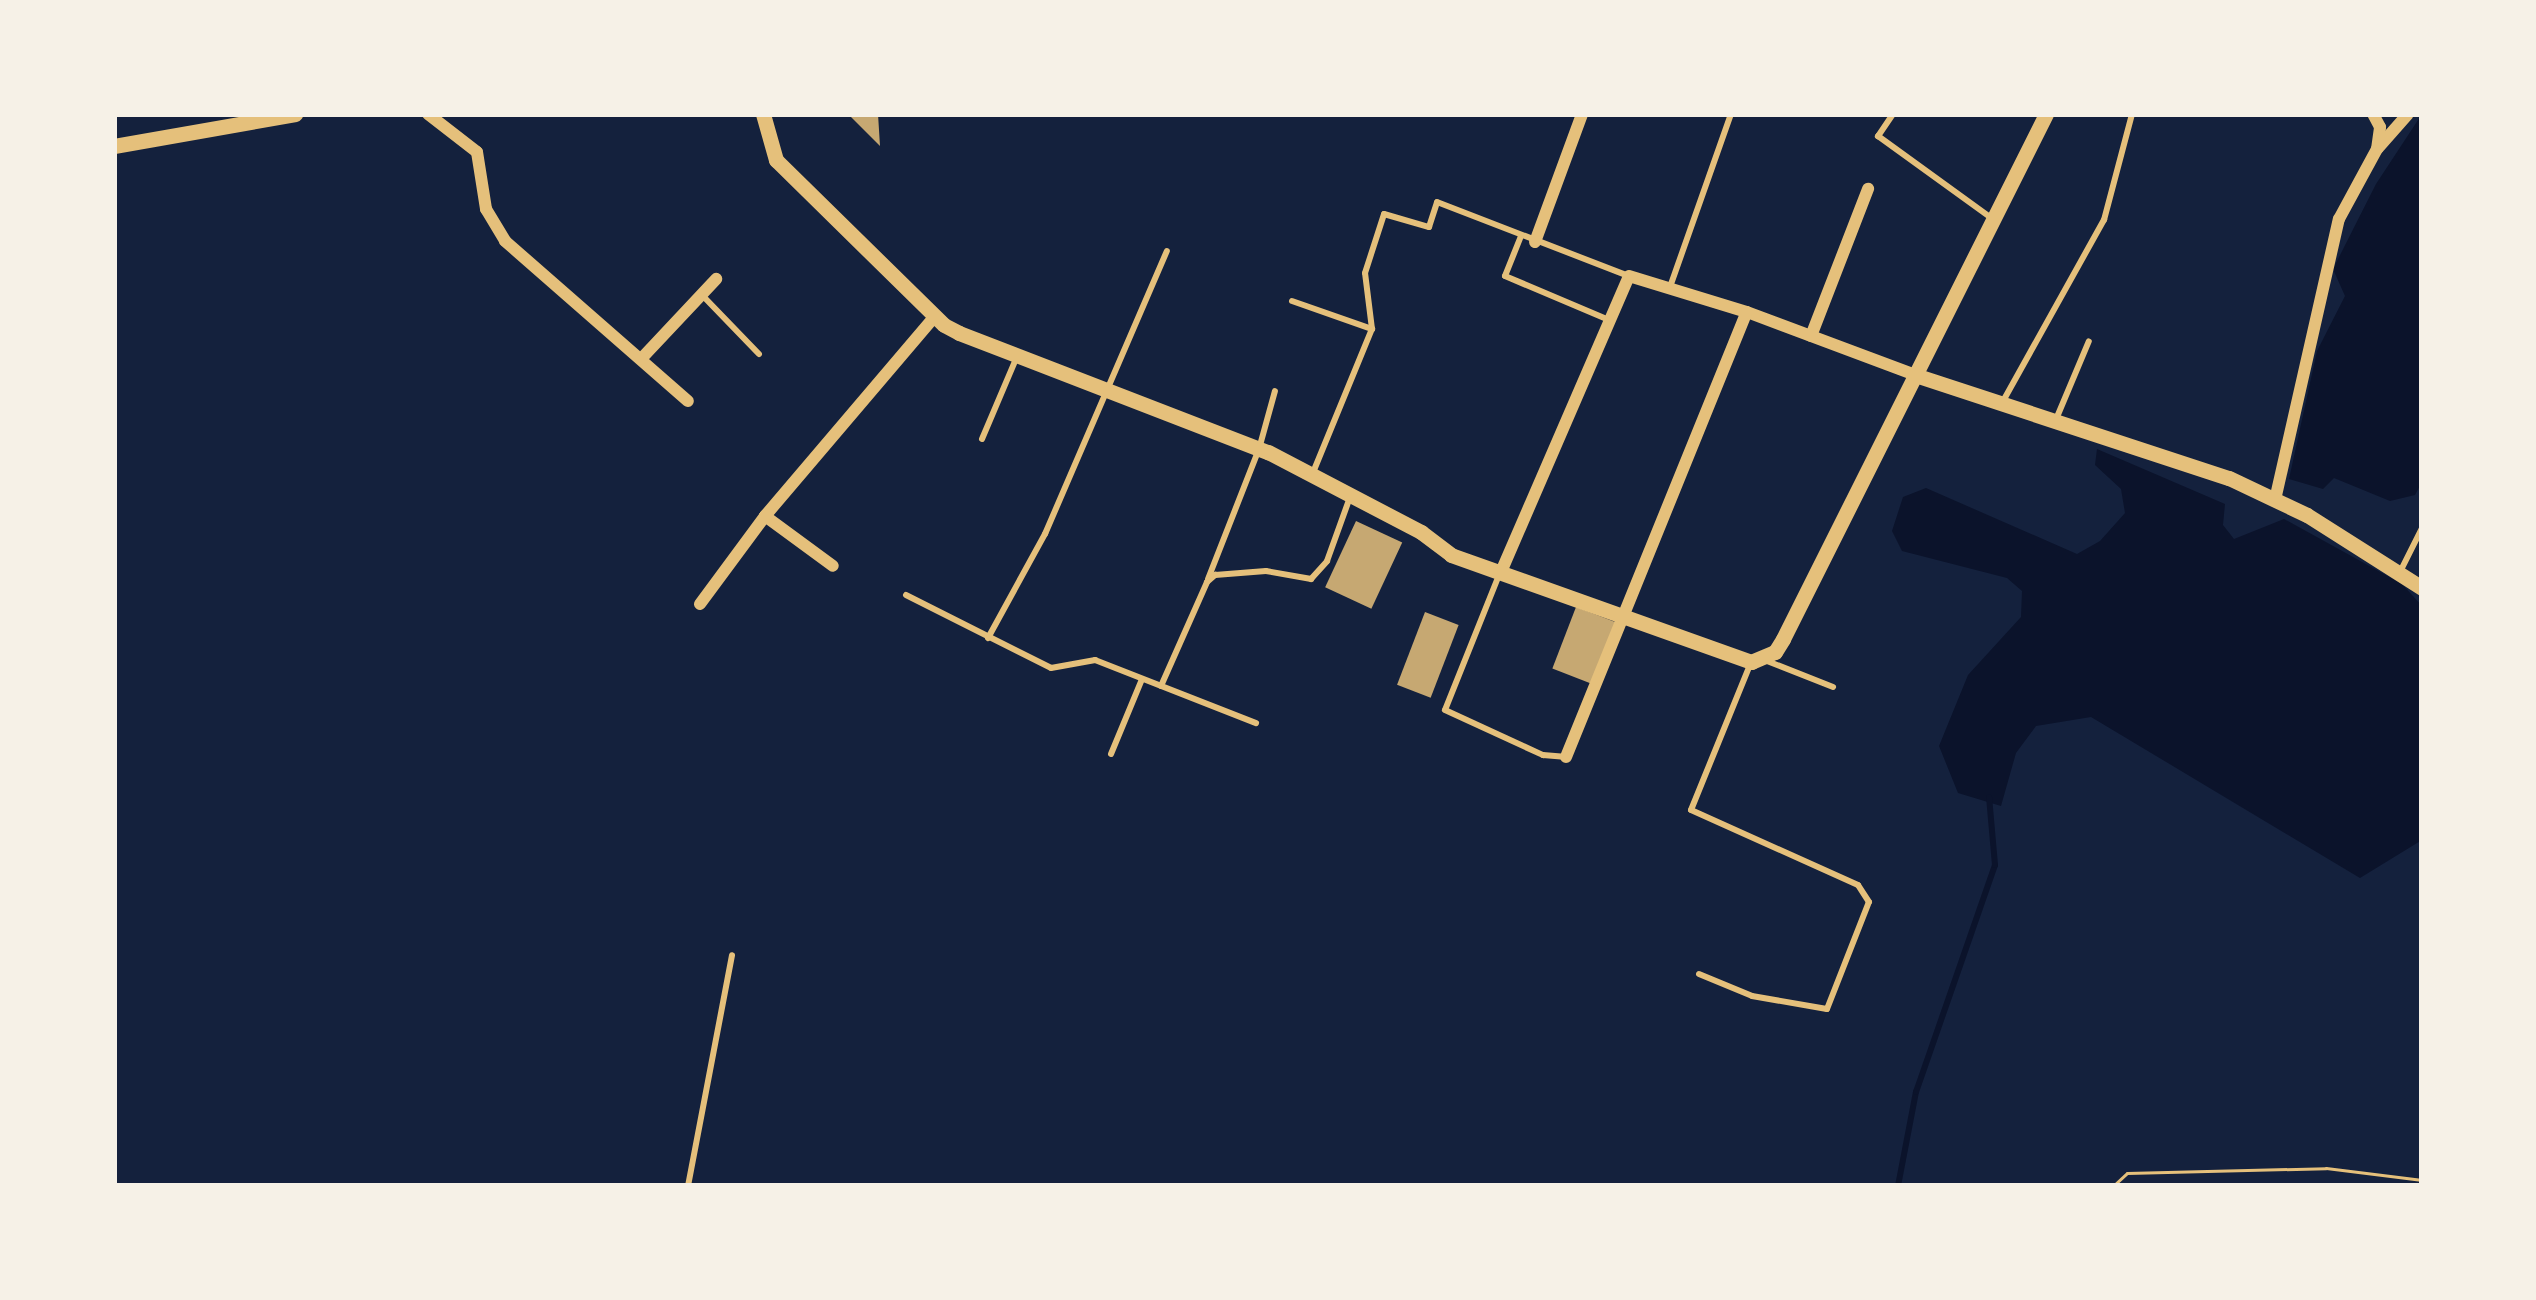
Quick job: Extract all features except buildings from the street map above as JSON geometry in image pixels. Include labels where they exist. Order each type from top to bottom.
[{"type":"street","points":[[114,146],[295,114]]},
{"type":"street","points":[[428,114],[477,152],[486,209],[505,241],[688,400]]},
{"type":"street","points":[[763,114],[776,160],[935,316],[959,333],[1259,448],[1351,494],[1451,555],[1758,661],[1783,639],[2047,114]]},
{"type":"street","points":[[1535,242],[1582,114]]},
{"type":"street","points":[[2373,114],[2380,127],[2378,149]]},
{"type":"street","points":[[2275,500],[2339,220],[2378,149],[2408,114]]},
{"type":"street","points":[[1810,336],[1868,189]]},
{"type":"street","points":[[1501,572],[1629,276],[2230,478],[2401,570],[2422,588]]},
{"type":"street","points":[[641,359],[716,279]]},
{"type":"street","points":[[1566,757],[1747,312]]},
{"type":"street","points":[[700,604],[766,516],[935,316]]},
{"type":"street","points":[[766,516],[833,566]]},
{"type":"lane","points":[[1670,287],[1731,114]]},
{"type":"lane","points":[[1893,114],[1878,136],[1995,220]]},
{"type":"lane","points":[[2002,403],[2104,220],[2132,114]]},
{"type":"lane","points":[[1312,475],[1372,328],[1365,273],[1384,214],[1429,226],[1437,202],[1629,276]]},
{"type":"lane","points":[[1521,236],[1504,276],[1610,320]]},
{"type":"lane","points":[[988,638],[1045,534],[1166,251]]},
{"type":"lane","points":[[702,295],[760,354]]},
{"type":"lane","points":[[1292,301],[1372,328]]},
{"type":"lane","points":[[2056,420],[2089,341]]},
{"type":"lane","points":[[982,440],[1017,356]]},
{"type":"lane","points":[[1161,686],[1259,448],[1275,391]]},
{"type":"lane","points":[[1207,582],[1216,575],[1266,571],[1300,579],[1319,574],[1351,494]]},
{"type":"lane","points":[[2401,570],[2422,528]]},
{"type":"lane","points":[[1501,572],[1445,710],[1543,755],[1566,757]]},
{"type":"lane","points":[[906,595],[1051,668],[1096,660],[1256,723]]},
{"type":"lane","points":[[1699,974],[1752,996],[1828,1009],[1869,902],[1858,885],[1691,810],[1758,661],[1833,687]]},
{"type":"lane","points":[[1111,754],[1142,679]]},
{"type":"lane","points":[[688,1186],[731,955]]},
{"type":"path","points":[[2113,1186],[2127,1173],[2326,1168],[2422,1180]]},
{"type":"water","points":[[2422,114],[2422,482],[2415,495],[2390,501],[2334,478],[2323,489],[2289,479],[2317,351],[2345,296],[2333,269],[2376,184]]},
{"type":"water","points":[[2097,449],[2225,504],[2223,525],[2234,539],[2284,519],[2402,584],[2422,606],[2422,840],[2360,878],[2091,717],[2036,726],[2016,753],[2001,806],[1958,793],[1939,746],[1968,675],[2021,617],[2022,591],[2007,578],[1902,551],[1892,531],[1903,497],[1926,488],[2077,554],[2100,541],[2125,513],[2121,489],[2095,465]]},
{"type":"waterway","points":[[1898,1186],[1916,1092],[1995,865],[1989,797]]}]
